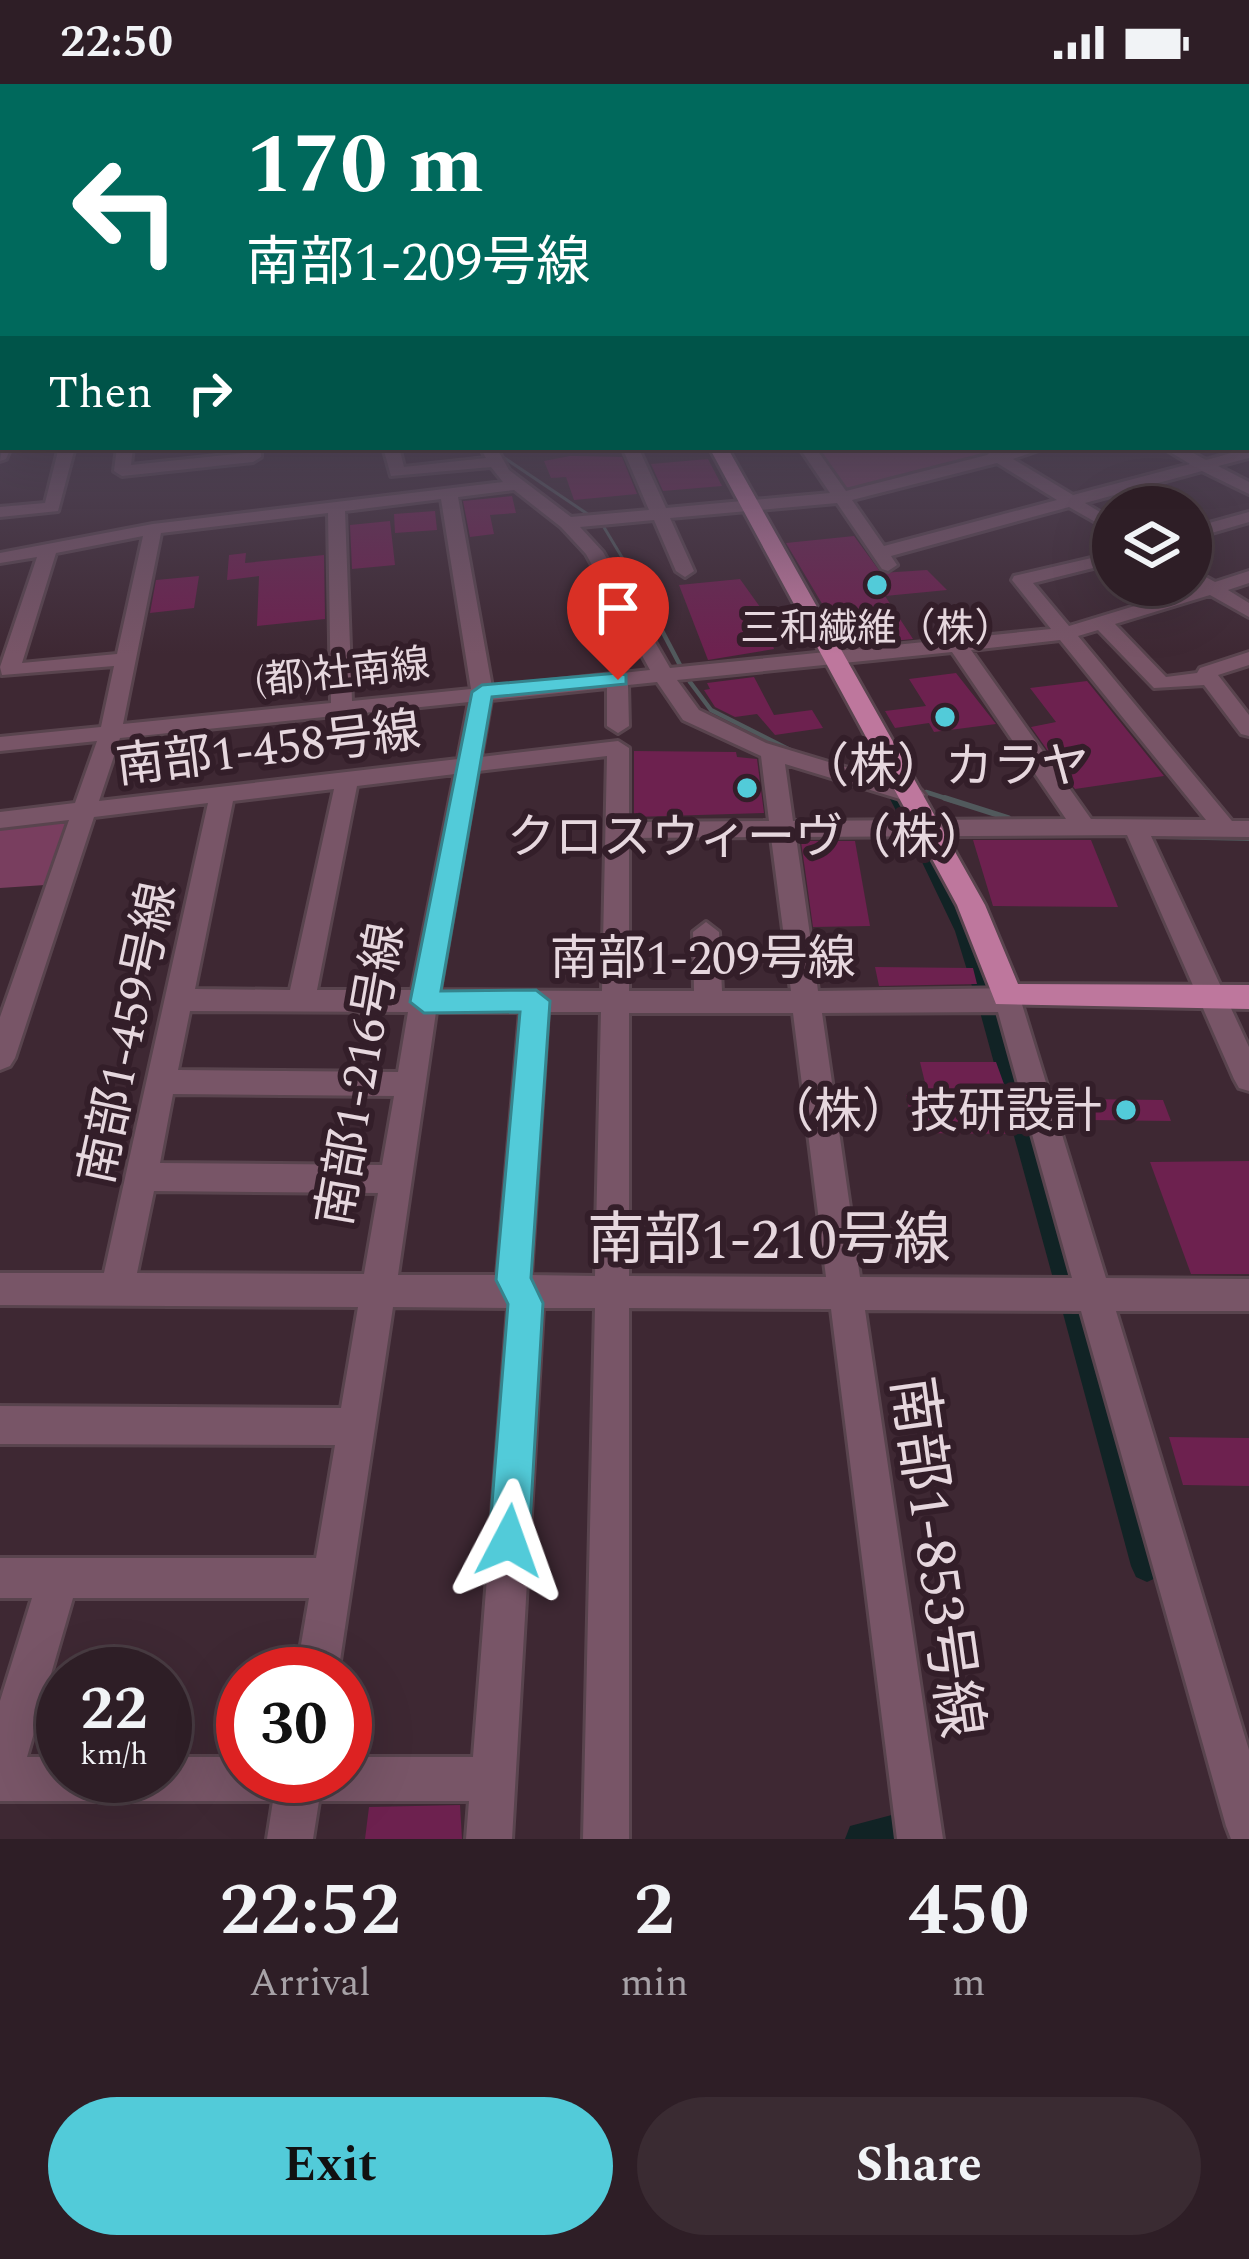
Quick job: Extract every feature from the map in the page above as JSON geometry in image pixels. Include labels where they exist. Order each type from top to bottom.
[{"type":"main road","points":[[743,491],[932,831],[982,927],[1007,996],[1249,997]]},
{"type":"street","points":[[0,512],[52,507],[56,491]]},
{"type":"street","points":[[0,558],[153,529],[477,491]]},
{"type":"street","points":[[526,491],[567,523],[594,552],[664,676],[702,723],[772,753],[913,795]]},
{"type":"street","points":[[650,491],[685,571]]},
{"type":"street","points":[[838,491],[884,559],[1108,491]]},
{"type":"street","points":[[567,523],[842,497],[862,491]]},
{"type":"street","points":[[1055,491],[1092,514]]},
{"type":"street","name":"南部1-216号線","points":[[322,1647],[424,1002],[482,692],[449,495]]},
{"type":"street","points":[[336,508],[343,706]]},
{"type":"street","points":[[1212,528],[1249,517]]},
{"type":"street","points":[[0,1058],[111,732],[153,529]]},
{"type":"street","points":[[48,549],[9,671],[125,659]]},
{"type":"street","points":[[1092,564],[1021,580],[1238,829]]},
{"type":"street","name":"(都)社南線","points":[[0,744],[1064,634],[1249,577]]},
{"type":"street","points":[[1213,589],[1249,611]]},
{"type":"street","points":[[1104,624],[1161,684],[1209,678]]},
{"type":"street","points":[[958,646],[1083,825]]},
{"type":"street","points":[[1249,658],[1207,672],[1249,729]]},
{"type":"street","points":[[606,1839],[618,686]]},
{"type":"street","name":"南部1-458号線","points":[[0,820],[469,766],[618,737]]},
{"type":"street","name":"南部1-853号線","points":[[772,753],[920,1839]]},
{"type":"street","points":[[301,1001],[347,780]]},
{"type":"street","name":"南部1-459号線","points":[[117,1290],[222,794]]},
{"type":"street","points":[[619,830],[932,831],[1083,825],[1238,829]]},
{"type":"street","points":[[1135,827],[1249,1079]]},
{"type":"street","points":[[706,932],[709,1002]]},
{"type":"street","points":[[1007,996],[1249,1826]]},
{"type":"street","name":"南部1-209号線","points":[[181,1000],[992,1003],[1007,996]]},
{"type":"street","points":[[489,1839],[526,1303],[514,1280],[536,1001]]},
{"type":"street","points":[[162,1082],[411,1084]]},
{"type":"street","points":[[140,1177],[396,1179]]},
{"type":"street","name":"南部1-210号線","points":[[0,1289],[1249,1295]]},
{"type":"street","points":[[0,1425],[355,1427]]},
{"type":"street","points":[[0,1578],[333,1578]]},
{"type":"street","points":[[59,1578],[0,1775],[216,1776]]},
{"type":"street","points":[[372,1778],[492,1779]]},
{"type":"street","points":[[290,1839],[296,1803]]},
{"type":"shaded area","points":[[60,818],[68,823],[45,885],[0,888],[0,825]]},
{"type":"building","points":[[571,491],[637,494],[574,500]]},
{"type":"building","points":[[512,496],[516,513],[490,515],[494,534],[470,537],[463,501]]},
{"type":"building","points":[[435,511],[437,530],[395,533],[394,514]]},
{"type":"building","points":[[390,521],[395,565],[352,569],[350,525]]},
{"type":"building","points":[[854,536],[881,573],[927,570],[947,590],[885,596],[913,639],[882,642],[872,635],[853,604],[824,607],[786,543]]},
{"type":"building","points":[[246,553],[245,563],[324,555],[325,619],[257,626],[259,576],[227,580],[229,555]]},
{"type":"building","points":[[199,576],[194,608],[150,613],[156,580]]},
{"type":"building","points":[[740,579],[760,607],[774,649],[708,660],[679,585]]},
{"type":"building","name":"（株）カラヤ","points":[[956,673],[996,724],[934,732],[929,723],[895,728],[885,711],[926,706],[909,679]]},
{"type":"building","points":[[754,677],[774,715],[812,710],[823,728],[775,735],[757,714],[735,717],[715,707],[704,690],[710,689],[707,683]]},
{"type":"building","points":[[1087,681],[1164,776],[1075,789],[1031,727],[1056,722],[1030,688]]},
{"type":"building","name":"クロスウィーヴ（株）","points":[[634,751],[736,752],[737,757],[757,759],[764,813],[634,817]]},
{"type":"building","points":[[973,840],[1091,840],[1118,907],[993,906]]},
{"type":"building","points":[[801,841],[855,841],[870,926],[813,927]]},
{"type":"building","points":[[875,967],[973,968],[977,984],[879,986]]},
{"type":"building","points":[[920,1062],[996,1062],[1022,1134],[914,1133],[906,1095],[928,1095]]},
{"type":"building","name":"（株）技研設計","points":[[1082,1099],[1163,1100],[1171,1121],[1089,1120]]},
{"type":"building","points":[[1249,1161],[1249,1274],[1191,1274],[1150,1162]]},
{"type":"building","points":[[1169,1437],[1249,1438],[1249,1486],[1183,1485]]},
{"type":"building","points":[[460,1805],[462,1839],[365,1839],[369,1807]]},
{"type":"waterway","points":[[553,491],[592,517]]},
{"type":"waterway","points":[[602,524],[638,584]]},
{"type":"waterway","points":[[636,581],[681,667]]},
{"type":"waterway","points":[[690,682],[711,710],[800,755]]},
{"type":"waterway","points":[[926,792],[954,801]]},
{"type":"waterway","points":[[945,798],[1008,818]]},
{"type":"waterway","points":[[899,799],[913,826]]},
{"type":"waterway","points":[[1162,836],[1249,838]]},
{"type":"waterway","points":[[919,837],[965,931],[986,996]]},
{"type":"waterway","points":[[991,1012],[1067,1282]]},
{"type":"waterway","points":[[1074,1306],[1147,1566]]},
{"type":"waterway","points":[[863,1839],[903,1830]]},
{"type":"place","name":"三和繊維（株）","points":[[877,585]]},
{"type":"place","name":"（株）カラヤ","points":[[945,717]]},
{"type":"place","name":"クロスウィーヴ（株）","points":[[747,788]]},
{"type":"place","name":"（株）技研設計","points":[[1126,1110]]},
{"type":"route","points":[[509,1541],[526,1303],[514,1280],[536,1001],[424,1002],[482,692],[618,680]]}]
